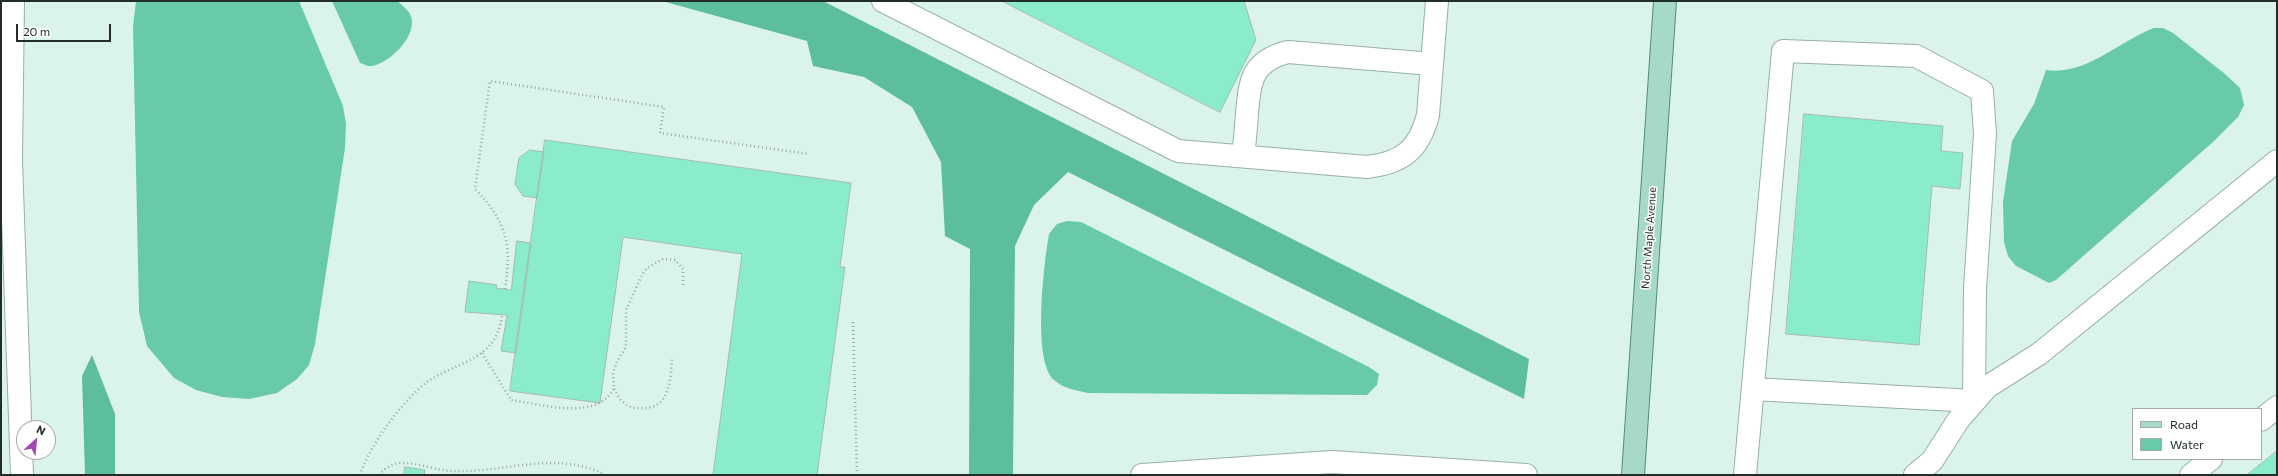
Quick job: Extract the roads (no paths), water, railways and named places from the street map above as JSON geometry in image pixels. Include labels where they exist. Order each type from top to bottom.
[{"type":"main road","name":"North Maple Avenue","points":[[1633,475],[1665,1]]},
{"type":"lane","points":[[13,1],[7,54],[7,232],[22,475]]},
{"type":"lane","points":[[883,1],[1178,151],[1367,167],[1384,165],[1400,158],[1414,147],[1423,132],[1428,116],[1437,1]]},
{"type":"lane","points":[[1745,475],[1783,51],[1916,56],[1982,91],[1985,134],[1975,289],[1974,401]]},
{"type":"lane","points":[[1243,156],[1249,85],[1263,62],[1275,55],[1288,52],[1432,64]]},
{"type":"lane","points":[[1915,475],[1932,461],[1959,419],[1987,386],[2039,354],[2277,161]]},
{"type":"lane","points":[[1753,389],[1974,401]]},
{"type":"lane","points":[[2262,419],[2277,407]]},
{"type":"lane","points":[[2191,475],[2210,460]]},
{"type":"lane","points":[[1142,475],[1332,462],[1446,472],[1526,475]]},
{"type":"water","points":[[136,1],[299,1],[343,106],[346,124],[345,148],[315,344],[309,365],[297,379],[277,393],[249,399],[222,397],[196,390],[174,378],[147,346],[139,312],[133,27]]},
{"type":"water","points":[[332,1],[397,1],[410,14],[412,22],[411,30],[402,46],[395,54],[379,64],[370,66],[360,63]]},
{"type":"water","points":[[2154,28],[2163,28],[2173,33],[2225,74],[2240,88],[2244,105],[2238,117],[2213,142],[2056,280],[2049,283],[2016,266],[2008,256],[2004,242],[2003,202],[2012,141],[2034,104],[2046,70],[2075,68],[2089,63]]},
{"type":"water","points":[[1067,221],[1081,222],[1369,367],[1379,374],[1377,385],[1367,395],[1088,393],[1070,389],[1058,383],[1054,380],[1047,369],[1043,353],[1041,311],[1049,234],[1057,224]]}]
